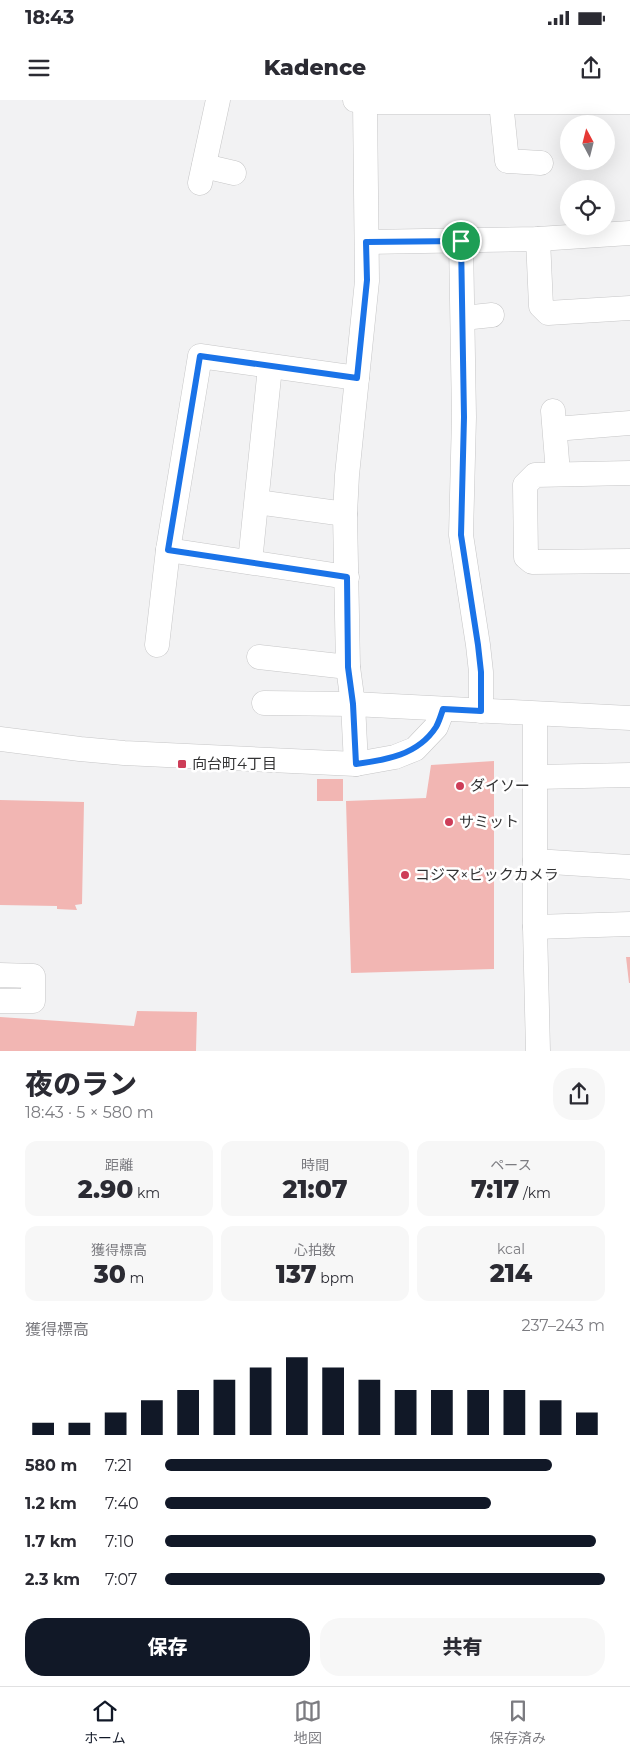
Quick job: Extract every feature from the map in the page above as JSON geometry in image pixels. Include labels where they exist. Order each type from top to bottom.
[{"type":"street","points":[[218,100],[202,175],[234,172]]},
{"type":"street","points":[[356,764],[353,704],[348,667],[345,514],[346,475],[367,280],[360,101],[630,102]]},
{"type":"street","points":[[501,102],[507,161],[541,162]]},
{"type":"street","points":[[366,242],[538,239],[630,233]]},
{"type":"street","points":[[538,239],[540,306],[548,313],[630,308]]},
{"type":"street","points":[[461,241],[464,417],[461,535],[478,645],[481,672],[481,711]]},
{"type":"street","points":[[463,318],[492,315]]},
{"type":"street","points":[[157,645],[168,550],[200,356],[357,378]]},
{"type":"street","points":[[250,562],[270,367]]},
{"type":"street","points":[[558,473],[554,420],[630,423]]},
{"type":"street","points":[[630,473],[558,473],[535,475],[525,485],[526,557],[532,562],[630,561]]},
{"type":"street","points":[[257,502],[345,514]]},
{"type":"street","points":[[168,550],[347,577]]},
{"type":"street","points":[[259,656],[348,667]]},
{"type":"street","points":[[264,703],[353,704],[630,718]]},
{"type":"street","points":[[0,739],[80,750],[356,764],[395,758],[414,749],[436,727],[443,709]]},
{"type":"street","points":[[536,714],[535,927],[538,1051]]},
{"type":"street","points":[[536,778],[630,775]]},
{"type":"street","points":[[535,861],[630,867]]},
{"type":"street","points":[[535,927],[630,924]]},
{"type":"street","points":[[0,975],[33,976],[33,1001],[0,1001]]},
{"type":"building","points":[[494,761],[494,969],[351,973],[346,801],[426,798],[431,765]]},
{"type":"building","points":[[317,779],[343,779],[343,801],[317,801]]},
{"type":"building","points":[[0,800],[84,802],[82,904],[75,905],[77,910],[57,909],[57,906],[0,905]]},
{"type":"building","points":[[626,957],[630,957],[630,983],[629,983]]},
{"type":"building","points":[[137,1011],[197,1012],[196,1051],[0,1051],[0,1017],[134,1026]]},
{"type":"place","name":"向台町4丁目","points":[[182,764]]},
{"type":"place","name":"ダイソー","points":[[460,786]]},
{"type":"place","name":"サミット","points":[[449,822]]},
{"type":"place","name":"コジマ×ビックカメラ","points":[[405,875]]},
{"type":"route","points":[[461,241],[464,417],[461,535],[478,645],[481,672],[481,711],[443,709],[436,727],[414,749],[395,758],[356,764],[353,704],[348,667],[347,577],[168,550],[200,356],[357,378],[367,280],[366,242],[461,241]]}]
